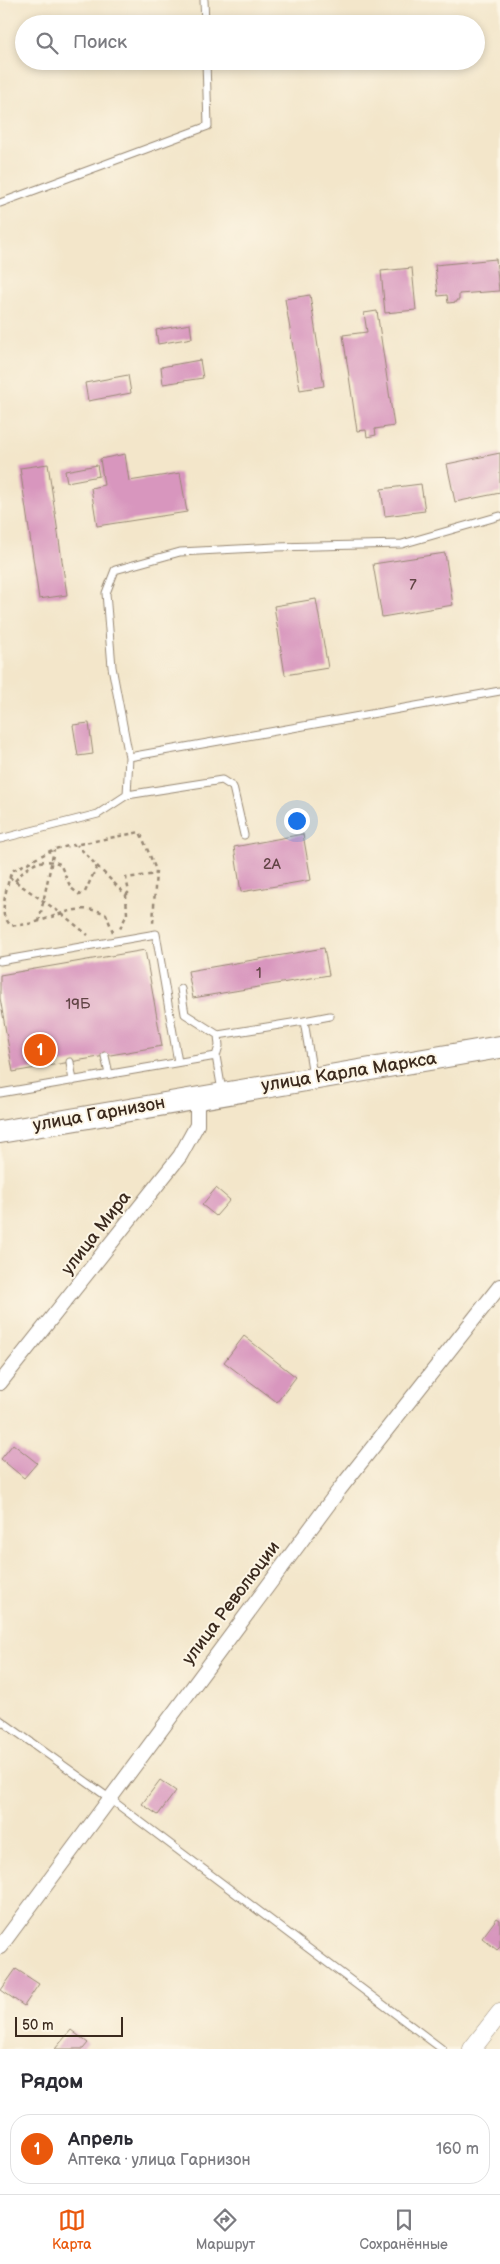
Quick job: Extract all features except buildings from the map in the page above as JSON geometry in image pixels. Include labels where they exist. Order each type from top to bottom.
[{"type":"main road","name":"улица Карла Маркса","points":[[197,1097],[500,1047]]},
{"type":"main road","name":"улица Гарнизон","points":[[0,1132],[197,1097]]},
{"type":"street","name":"улица Мира","points":[[0,1383],[180,1156],[197,1125],[197,1097]]},
{"type":"street","name":"улица Революции","points":[[0,1947],[339,1490],[500,1286]]},
{"type":"street","points":[[472,2049],[500,2013]]},
{"type":"lane","points":[[204,0],[204,15]]},
{"type":"lane","points":[[0,203],[208,126],[206,70]]},
{"type":"lane","points":[[127,795],[129,757],[112,667],[106,593],[115,570],[180,552],[275,547],[402,544],[500,516]]},
{"type":"lane","points":[[129,757],[500,691]]},
{"type":"lane","points":[[0,839],[98,814],[127,795],[222,780],[233,787],[244,835]]},
{"type":"lane","points":[[0,961],[156,934],[178,1062]]},
{"type":"lane","points":[[181,988],[184,1014],[218,1035],[330,1016]]},
{"type":"lane","points":[[304,1021],[313,1078]]},
{"type":"lane","points":[[218,1035],[219,1046],[216,1056],[222,1093]]},
{"type":"lane","points":[[105,1056],[109,1074]]},
{"type":"lane","points":[[0,1093],[216,1056]]},
{"type":"lane","points":[[70,1062],[73,1080]]},
{"type":"lane","points":[[0,1720],[109,1798],[442,2049]]},
{"type":"path","points":[[152,935],[156,874],[140,832],[54,849],[12,871],[9,877],[4,914],[10,926],[19,926],[39,922],[73,909],[93,908],[106,914],[116,938],[127,914],[126,895],[129,892],[126,878],[156,874]]},
{"type":"path","points":[[76,845],[126,895]]},
{"type":"path","points":[[39,922],[54,849]]},
{"type":"path","points":[[15,881],[32,864],[42,860],[52,860],[60,864],[74,893],[80,895],[86,892],[97,866]]},
{"type":"path","points":[[9,877],[62,914],[99,944]]},
{"type":"place","name":"Апрель","points":[[40,1050]]}]
